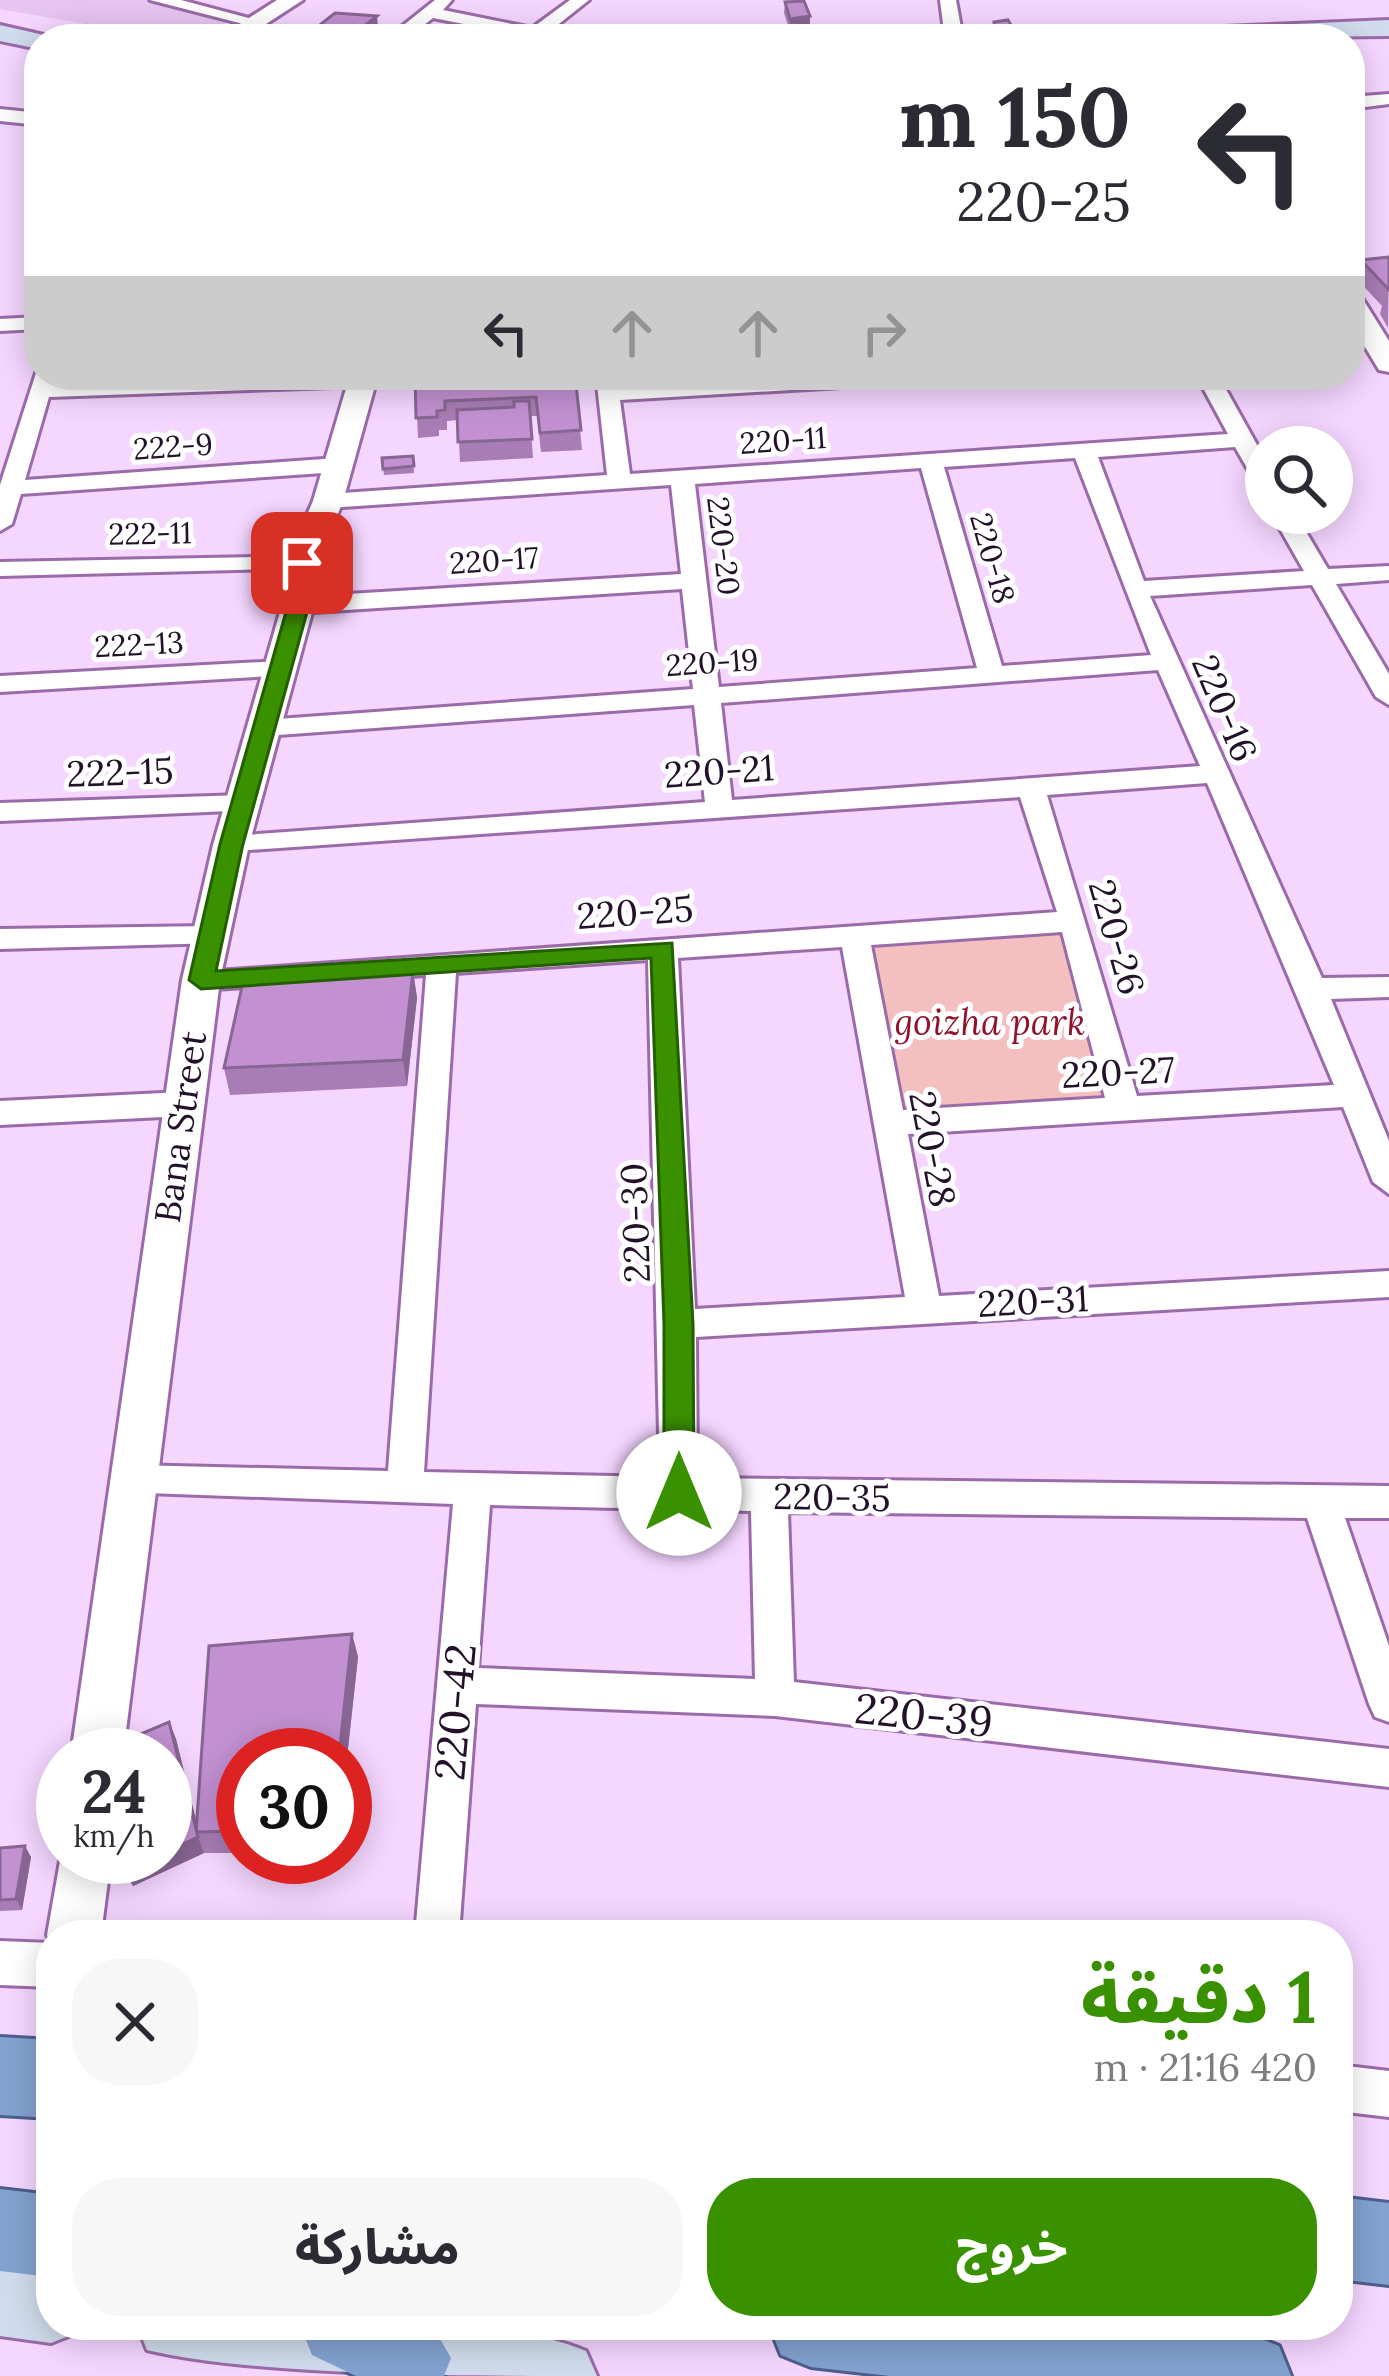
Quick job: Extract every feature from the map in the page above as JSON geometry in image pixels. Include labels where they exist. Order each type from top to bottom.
[{"type":"highway","points":[[0,2076],[36,2078]]},
{"type":"highway","points":[[0,2230],[36,2234]]},
{"type":"highway","points":[[1353,2240],[1389,2244]]},
{"type":"highway","points":[[940,2340],[1249,2376]]},
{"type":"main road","points":[[0,2301],[36,2306]]},
{"type":"main road","points":[[375,2342],[561,2376]]},
{"type":"street","points":[[158,0],[255,22]]},
{"type":"street","points":[[252,24],[292,0]]},
{"type":"street","points":[[413,24],[446,0]]},
{"type":"street","points":[[549,24],[581,0]]},
{"type":"street","points":[[428,12],[478,24]]},
{"type":"street","points":[[1365,324],[1389,364]]},
{"type":"street","points":[[0,524],[40,390]]},
{"type":"street","name":"Bana Street","points":[[100,1728],[209,936],[298,605],[302,563],[328,501],[360,390]]},
{"type":"street","points":[[608,390],[619,480]]},
{"type":"street","points":[[1215,390],[1245,444]]},
{"type":"street","name":"220-11","points":[[328,501],[1243,440]]},
{"type":"street","name":"220-16","points":[[1084,451],[1135,589],[1213,775],[1312,989],[1389,1182]]},
{"type":"street","name":"220-18","points":[[930,460],[992,675]]},
{"type":"street","name":"222-9","points":[[11,488],[338,465]]},
{"type":"street","name":"220-20","points":[[682,476],[719,807]]},
{"type":"street","points":[[1295,534],[1389,697]]},
{"type":"street","name":"222-11","points":[[0,568],[302,563]]},
{"type":"street","points":[[1135,589],[1389,573]]},
{"type":"street","name":"220-17","points":[[298,605],[694,581]]},
{"type":"street","name":"220-19","points":[[264,728],[1166,662]]},
{"type":"street","name":"222-13","points":[[0,684],[281,669]]},
{"type":"street","name":"220-21","points":[[231,844],[1213,775]]},
{"type":"street","name":"220-26","points":[[1030,785],[1074,921],[1124,1112]]},
{"type":"street","name":"222-15","points":[[0,812],[243,804]]},
{"type":"street","name":"220-25","points":[[201,980],[1074,921]]},
{"type":"street","points":[[0,939],[209,936]]},
{"type":"street","name":"220-28","points":[[854,936],[924,1306]]},
{"type":"street","name":"220-30","points":[[663,949],[678,1324],[679,1493]]},
{"type":"street","points":[[406,1487],[442,964]]},
{"type":"street","points":[[1312,989],[1389,987]]},
{"type":"street","name":"220-27","points":[[889,1124],[1352,1095]]},
{"type":"street","points":[[0,1113],[183,1104]]},
{"type":"street","name":"220-31","points":[[678,1324],[924,1306],[1389,1284]]},
{"type":"street","name":"220-35","points":[[132,1481],[1389,1502]]},
{"type":"street","name":"220-42","points":[[438,1920],[473,1488]]},
{"type":"street","points":[[769,1495],[775,1698]]},
{"type":"street","points":[[1321,1504],[1389,1704]]},
{"type":"street","name":"220-39","points":[[458,1685],[775,1698],[1389,1768]]},
{"type":"street","points":[[76,1920],[81,1884]]},
{"type":"street","points":[[0,1964],[36,1965]]},
{"type":"street","points":[[1353,2090],[1389,2094]]},
{"type":"shaded area","points":[[0,0],[143,0],[231,20],[224,24],[85,24],[0,9]]},
{"type":"green space","name":"goizha park","points":[[1074,921],[1125,1112],[888,1123],[855,936]]},
{"type":"building","points":[[804,1],[810,16],[790,19],[785,2]]},
{"type":"building","points":[[335,13],[377,16],[367,24],[321,24]]},
{"type":"building","points":[[1389,257],[1389,290],[1365,264],[1365,260]]},
{"type":"building","points":[[415,390],[577,390],[581,430],[540,433],[536,397],[445,401],[445,410],[437,411],[437,417],[416,418]]},
{"type":"building","points":[[514,401],[529,401],[532,439],[458,442],[457,410],[514,407]]},
{"type":"building","points":[[413,456],[414,466],[383,469],[382,458]]},
{"type":"building","points":[[413,971],[403,1060],[224,1068],[243,982]]},
{"type":"building","points":[[352,1634],[342,1728],[216,1728],[216,1832],[196,1832],[209,1646]]},
{"type":"building","points":[[25,1846],[16,1899],[0,1900],[0,1848]]},
{"type":"route","points":[[302,563],[298,605],[231,844],[201,980],[663,949],[678,1324],[679,1493]]}]
